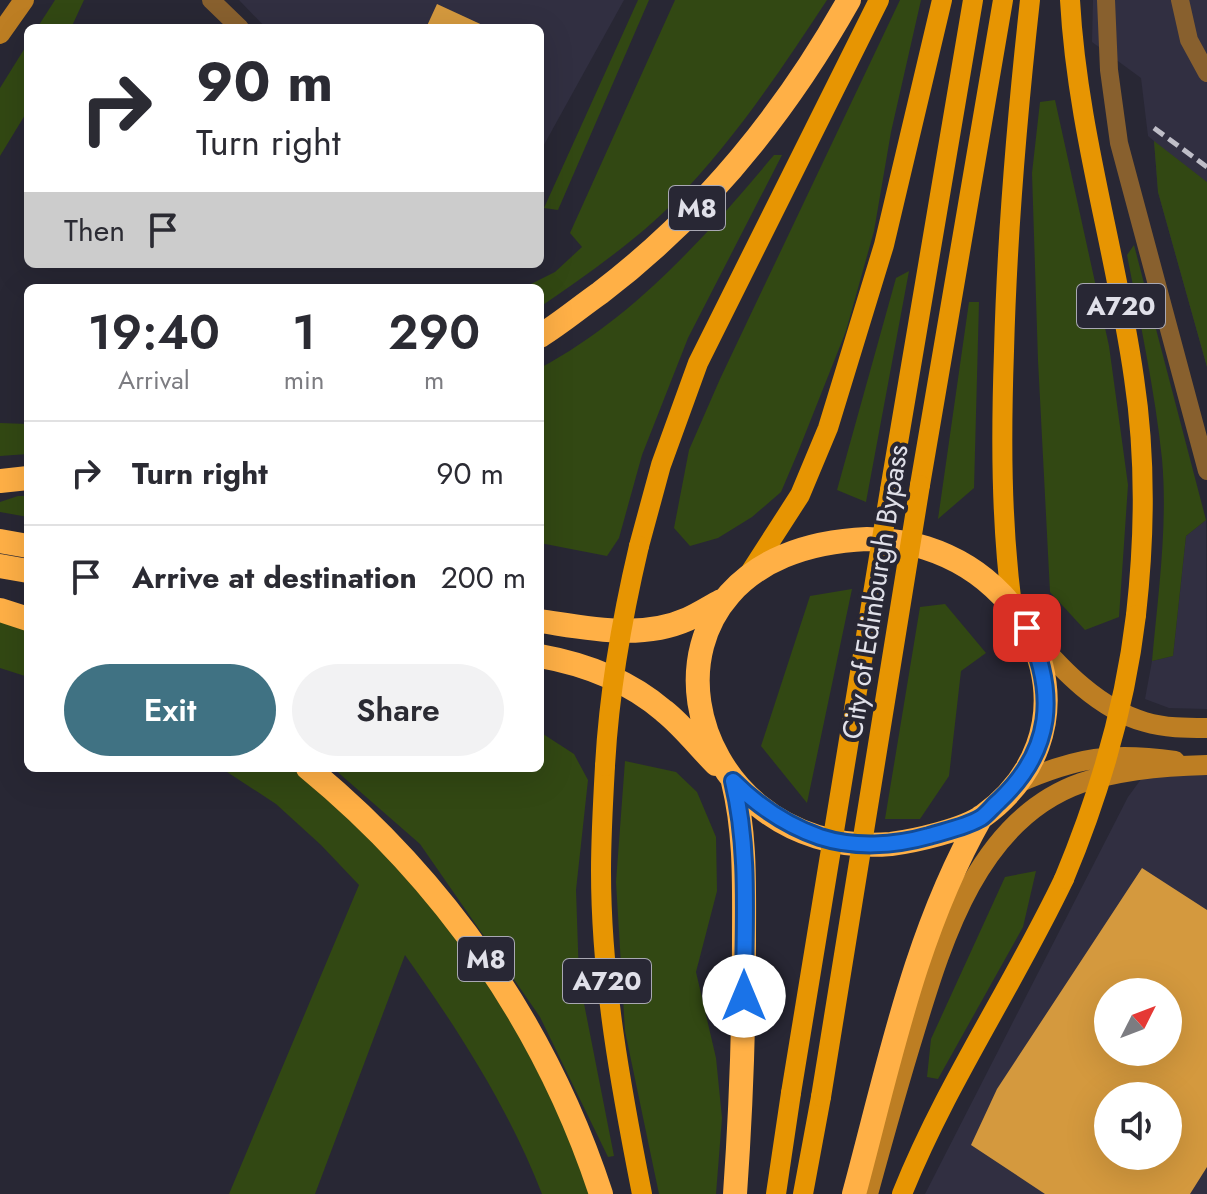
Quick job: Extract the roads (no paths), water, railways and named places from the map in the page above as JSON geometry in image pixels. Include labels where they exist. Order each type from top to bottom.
[{"type":"highway","name":"M8","points":[[544,333],[630,270],[709,196],[788,99],[814,62],[849,0]]},
{"type":"highway","points":[[0,481],[24,478]]},
{"type":"highway","points":[[735,1194],[744,1027],[741,814],[731,779],[701,714],[696,689],[702,641],[708,624],[726,598],[767,563],[839,540],[895,541],[927,548],[967,568],[990,584],[1012,606],[1027,628],[1043,668],[1046,701],[1038,749],[1018,783],[981,817],[945,887],[924,940],[854,1194]]},
{"type":"highway","points":[[0,541],[24,545]]},
{"type":"highway","points":[[0,566],[24,570]]},
{"type":"highway","points":[[544,622],[598,630],[637,631],[666,627],[689,619],[726,598]]},
{"type":"highway","points":[[0,610],[24,618]]},
{"type":"highway","points":[[544,657],[592,670],[645,696],[667,713],[758,806],[790,825],[822,838],[851,844],[889,844],[914,840],[981,817]]},
{"type":"highway","name":"M8","points":[[313,772],[363,815],[439,897],[495,971],[549,1063],[570,1109],[601,1194]]},
{"type":"main road","name":"A720","points":[[642,1194],[613,1034],[601,871],[612,688],[639,546],[661,465],[698,363],[879,0]]},
{"type":"main road","points":[[746,579],[800,495],[828,428],[884,245],[942,0]]},
{"type":"main road","name":"City of Edinburgh Bypass","points":[[776,1194],[973,0]]},
{"type":"main road","name":"City of Edinburgh Bypass","points":[[803,1194],[1003,0]]},
{"type":"main road","points":[[1012,606],[1002,498],[1005,299],[1012,174],[1030,0]]},
{"type":"main road","name":"A720","points":[[902,1194],[946,1098],[1023,961],[1064,879],[1096,797],[1113,744],[1127,683],[1142,560],[1144,485],[1140,423],[1129,347],[1078,93],[1070,0]]},
{"type":"street","points":[[0,34],[24,0]]},
{"type":"street","points":[[211,0],[236,24]]},
{"type":"street","points":[[1106,0],[1109,70],[1119,143],[1207,471]]},
{"type":"street","points":[[1180,0],[1189,40],[1207,73]]},
{"type":"street","points":[[1027,628],[1070,676],[1106,704],[1143,722],[1179,728],[1207,728]]},
{"type":"street","points":[[1018,783],[1047,770],[1093,757],[1148,757],[1207,765]]},
{"type":"street","points":[[868,1194],[934,968],[955,913],[980,868],[998,845],[1036,808],[1081,783],[1122,773],[1207,765]]},
{"type":"railway","points":[[1154,128],[1207,167]]}]
